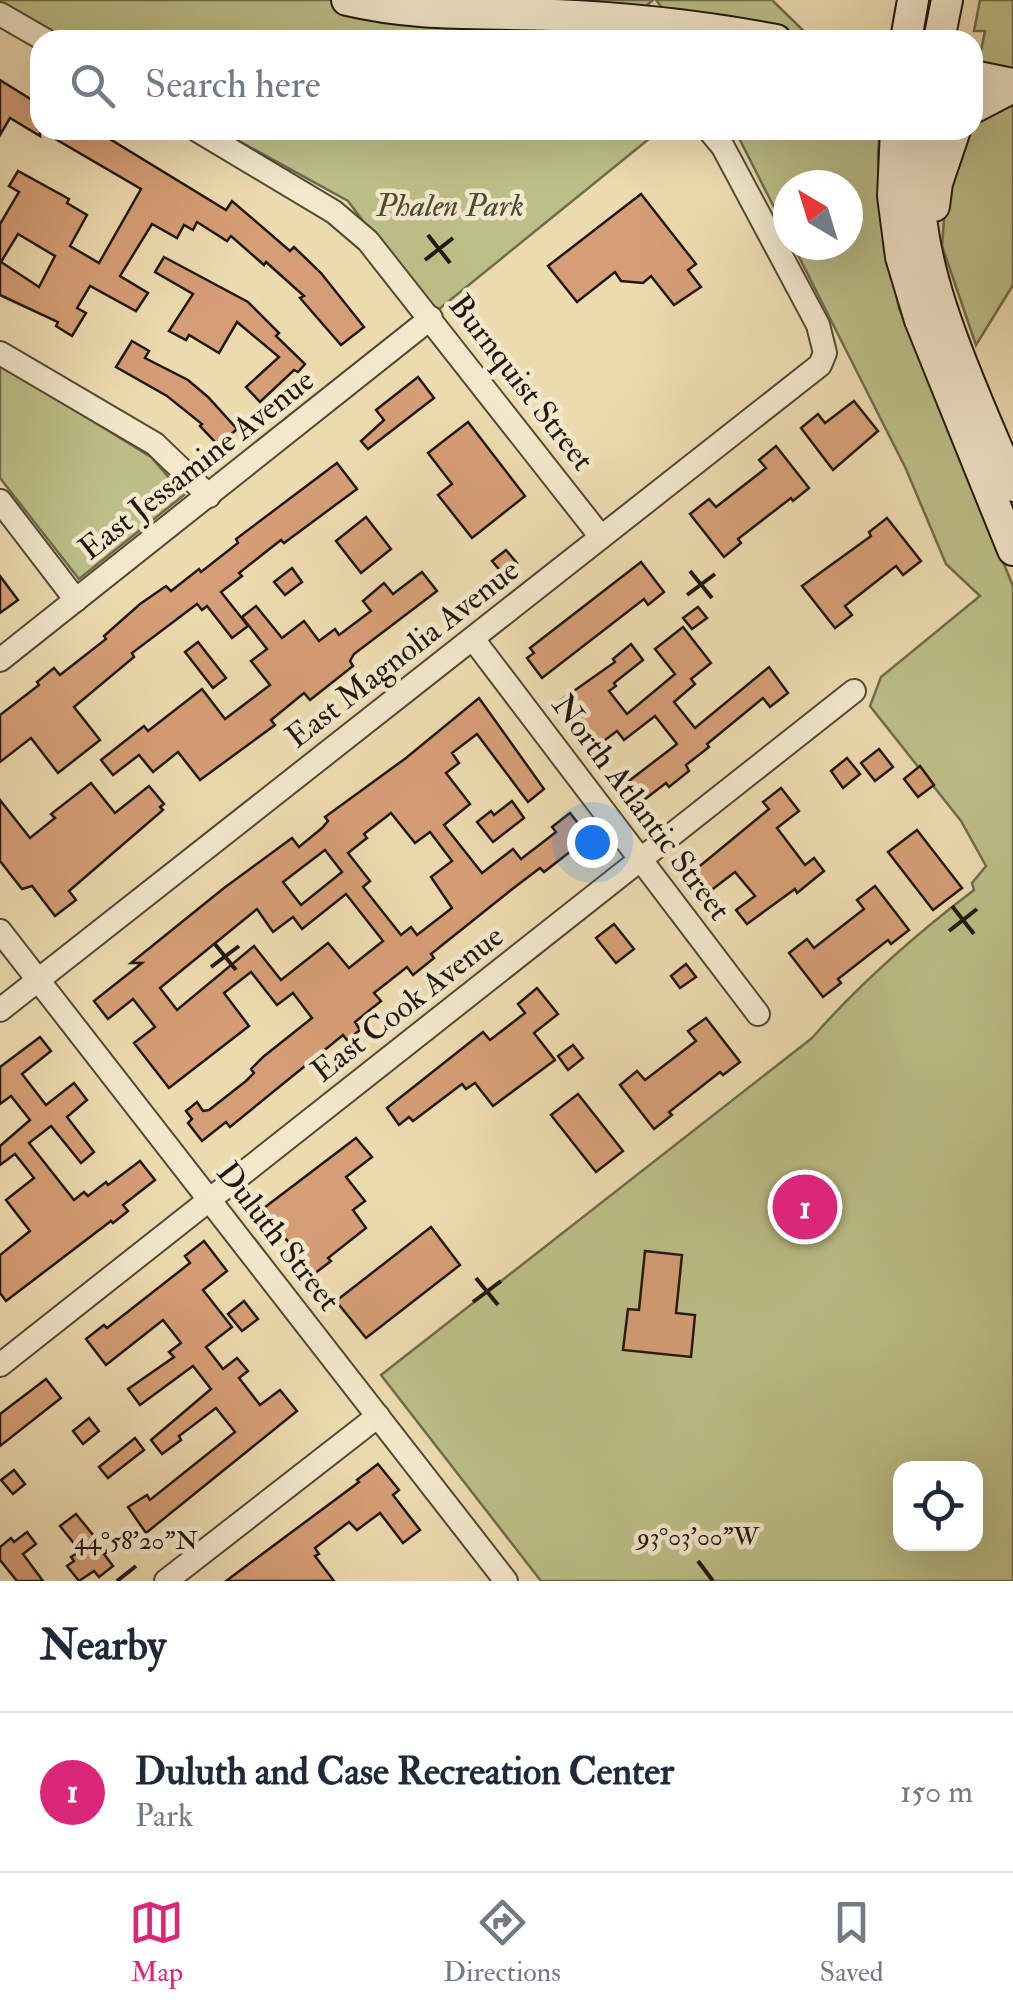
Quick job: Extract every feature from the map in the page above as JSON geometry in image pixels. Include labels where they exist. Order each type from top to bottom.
[{"type":"main road","points":[[347,0],[390,10],[446,15],[505,13]]},
{"type":"main road","points":[[428,0],[622,29],[684,24],[718,30]]},
{"type":"main road","points":[[908,30],[913,0]]},
{"type":"main road","points":[[942,30],[947,0]]},
{"type":"main road","points":[[983,78],[1013,86]]},
{"type":"main road","points":[[983,102],[1013,86]]},
{"type":"main road","points":[[896,140],[893,196],[902,258],[920,320],[1013,550]]},
{"type":"main road","points":[[925,140],[920,178],[931,266],[948,323],[1013,486]]},
{"type":"main road","points":[[948,323],[936,270],[932,224],[938,184],[952,140]]},
{"type":"street","points":[[0,14],[30,31]]},
{"type":"street","name":"Burnquist Street","points":[[214,140],[334,212],[368,241],[600,537]]},
{"type":"street","name":"East Magnolia Avenue","points":[[0,1010],[820,365],[825,353],[822,337],[717,140]]},
{"type":"street","name":"East Jessamine Avenue","points":[[0,660],[431,318]]},
{"type":"street","points":[[0,352],[155,444],[209,496]]},
{"type":"street","points":[[0,501],[76,600]]},
{"type":"street","name":"North Atlantic Street","points":[[472,639],[758,1014]]},
{"type":"street","name":"East Cook Avenue","points":[[0,1365],[854,690]]},
{"type":"street","name":"Duluth Street","points":[[0,930],[506,1581]]},
{"type":"street","points":[[166,1581],[378,1416]]},
{"type":"green space","points":[[0,0],[653,0],[618,30],[39,30],[0,8]]},
{"type":"green space","points":[[656,0],[772,0],[803,30],[680,30]]},
{"type":"green space","points":[[980,0],[1013,0],[1013,285],[976,345],[942,246],[945,207],[962,140],[983,140],[985,31],[974,30]]},
{"type":"green space","name":"Phalen Park","points":[[237,140],[648,140],[433,314],[348,201]]},
{"type":"green space","points":[[740,140],[879,140],[880,216],[899,308],[1013,586],[1013,1581],[541,1581],[381,1375],[812,1038],[889,960],[974,890],[972,883],[986,866],[961,821],[870,706],[881,677],[980,596],[946,564],[906,469],[801,260],[863,260],[863,170],[773,170],[773,205]]},
{"type":"green space","points":[[0,364],[151,457],[184,495],[79,579],[0,478]]},
{"type":"building","points":[[0,80],[30,99],[30,130],[10,118],[0,135]]},
{"type":"building","points":[[57,140],[111,140],[226,210],[232,201],[290,251],[294,247],[321,273],[364,327],[341,345],[300,298],[304,296],[266,262],[264,265],[231,236],[227,241],[197,222],[193,230],[184,225],[177,238],[152,224],[120,276],[148,293],[136,311],[90,286],[77,308],[86,313],[72,336],[56,326],[58,322],[0,295],[0,224],[19,192],[9,186],[18,171],[69,199],[67,203],[87,215],[70,246],[99,263],[141,189]],"holes":[[[18,234],[55,256],[39,287],[1,262]]]},
{"type":"building","points":[[641,194],[696,264],[688,270],[701,287],[674,305],[651,276],[643,283],[621,281],[615,272],[577,302],[548,266]]},
{"type":"building","points":[[164,257],[248,302],[305,364],[260,402],[246,387],[279,357],[237,322],[219,353],[189,335],[186,340],[169,331],[193,294],[155,272]]},
{"type":"building","points":[[132,341],[149,351],[145,358],[188,380],[237,429],[219,446],[202,424],[167,396],[116,367]]},
{"type":"building","points":[[418,377],[434,398],[368,449],[361,441],[384,420],[376,410]]},
{"type":"building","points":[[854,401],[878,431],[833,470],[801,428],[818,414],[825,423]]},
{"type":"building","points":[[468,422],[525,496],[472,538],[438,495],[452,484],[428,453]]},
{"type":"building","points":[[776,446],[809,488],[738,539],[741,543],[724,557],[690,514],[709,499],[716,507],[766,468],[759,460]]},
{"type":"building","points":[[337,463],[357,489],[284,543],[281,540],[221,592],[248,626],[232,638],[207,606],[202,610],[197,604],[132,653],[134,657],[74,707],[100,740],[58,773],[31,738],[0,762],[0,715],[39,685],[37,682],[54,668],[60,675],[106,639],[104,636],[140,604],[166,586],[171,591],[199,569],[201,572],[238,543],[236,539]]},
{"type":"building","points":[[366,517],[391,549],[361,573],[336,541]]},
{"type":"building","points":[[887,518],[921,561],[903,575],[896,566],[845,606],[852,615],[835,628],[802,586],[871,536],[869,532]]},
{"type":"building","points":[[506,550],[517,563],[503,574],[492,561]]},
{"type":"building","points":[[641,562],[664,592],[648,605],[644,599],[542,678],[527,658],[534,653],[530,648]]},
{"type":"building","points":[[292,568],[302,582],[285,595],[274,582]]},
{"type":"building","points":[[422,572],[437,591],[354,654],[350,661],[353,666],[310,700],[304,693],[271,720],[275,725],[200,780],[178,752],[153,772],[139,755],[113,775],[101,760],[144,726],[148,731],[202,689],[225,719],[270,685],[251,661],[267,649],[242,617],[256,606],[282,638],[304,621],[319,641],[335,629],[339,635],[371,611],[363,601],[384,583],[393,594]]},
{"type":"building","points":[[0,576],[18,600],[0,613]]},
{"type":"building","points":[[698,607],[707,618],[692,629],[683,618]]},
{"type":"building","points":[[683,627],[711,663],[691,679],[695,684],[674,702],[695,728],[769,667],[788,693],[770,707],[763,698],[707,744],[709,747],[686,765],[689,771],[640,803],[625,784],[677,744],[655,716],[624,740],[617,731],[597,746],[561,700],[615,662],[613,659],[631,644],[643,660],[609,691],[627,714],[675,674],[655,649]]},
{"type":"building","points":[[198,642],[226,678],[213,688],[185,652]]},
{"type":"building","points":[[479,698],[544,789],[528,802],[477,734],[452,753],[459,763],[446,773],[470,804],[444,825],[482,873],[513,849],[521,859],[556,832],[552,827],[570,813],[589,837],[544,872],[540,868],[511,890],[431,954],[434,958],[413,975],[407,967],[374,993],[381,1001],[355,1022],[360,1030],[347,1040],[343,1035],[230,1127],[226,1122],[202,1141],[188,1123],[192,1119],[186,1111],[197,1102],[203,1111],[209,1110],[246,1081],[263,1057],[312,1018],[293,993],[277,1005],[251,972],[224,993],[249,1026],[169,1088],[134,1043],[155,1027],[133,999],[108,1019],[94,1001],[142,963],[131,963],[224,888],[292,838],[299,847],[322,828],[328,821],[325,817]],"holes":[[[391,813],[415,843],[430,832],[452,861],[431,877],[452,908],[417,935],[411,927],[401,935],[363,887],[370,881],[348,853],[367,838],[364,834]],[[325,850],[342,872],[301,905],[283,882]],[[346,894],[383,941],[349,968],[328,943],[281,980],[254,946],[177,1010],[160,988],[257,909],[273,932],[293,917],[302,929]]]},
{"type":"building","points":[[879,749],[893,767],[875,781],[861,763]]},
{"type":"building","points":[[847,758],[860,774],[843,788],[831,771]]},
{"type":"building","points":[[920,766],[934,785],[918,797],[904,779]]},
{"type":"building","points":[[91,783],[115,813],[149,786],[164,804],[160,807],[163,810],[69,891],[76,900],[55,916],[32,886],[22,889],[0,861],[0,800],[30,838],[55,818],[51,814]]},
{"type":"building","points":[[781,788],[799,811],[777,828],[805,865],[814,858],[824,871],[747,924],[736,910],[755,896],[735,872],[705,895],[689,875],[769,809],[763,802]]},
{"type":"building","points":[[512,801],[524,818],[493,842],[477,822]]},
{"type":"building","points":[[917,830],[962,888],[933,910],[888,852]]},
{"type":"building","points":[[875,886],[909,930],[891,944],[888,940],[838,979],[841,983],[823,997],[789,953],[807,939],[814,948],[864,909],[857,900]]},
{"type":"building","points":[[614,924],[634,949],[616,963],[596,938]]},
{"type":"building","points":[[686,964],[696,977],[680,988],[671,976]]},
{"type":"building","points":[[537,988],[558,1014],[534,1033],[555,1060],[493,1106],[475,1083],[466,1089],[462,1084],[413,1121],[409,1117],[399,1125],[387,1108],[483,1032],[490,1040],[525,1013],[518,1004]]},
{"type":"building","points":[[706,1018],[740,1062],[723,1075],[720,1072],[669,1112],[672,1115],[654,1129],[620,1085],[637,1071],[645,1080],[696,1041],[688,1031]]},
{"type":"building","points":[[40,1037],[51,1051],[22,1074],[46,1105],[74,1083],[87,1100],[67,1117],[94,1152],[81,1163],[51,1126],[29,1143],[74,1200],[84,1192],[88,1196],[106,1182],[108,1185],[140,1161],[155,1180],[123,1205],[128,1211],[6,1301],[0,1293],[0,1255],[30,1231],[6,1200],[34,1178],[15,1154],[0,1165],[0,1146],[30,1120],[11,1096],[0,1104],[0,1067]]},
{"type":"building","points":[[573,1045],[583,1058],[568,1070],[558,1056]]},
{"type":"building","points":[[578,1094],[623,1151],[596,1172],[551,1115]]},
{"type":"building","points":[[356,1138],[372,1157],[346,1177],[365,1201],[353,1210],[366,1228],[314,1274],[285,1238],[279,1243],[256,1214]]},
{"type":"building","points":[[431,1227],[460,1265],[366,1338],[336,1301]]},
{"type":"building","points":[[204,1241],[227,1271],[203,1290],[232,1327],[206,1347],[223,1369],[237,1358],[248,1371],[239,1378],[260,1405],[280,1390],[297,1411],[146,1533],[128,1507],[147,1495],[150,1500],[235,1432],[216,1408],[162,1454],[151,1440],[211,1389],[193,1366],[140,1405],[128,1389],[174,1357],[169,1352],[181,1343],[163,1320],[106,1365],[86,1339],[104,1325],[107,1328],[190,1263],[185,1256]]},
{"type":"building","points":[[645,1251],[682,1255],[676,1313],[695,1315],[691,1357],[623,1350],[628,1309],[639,1310]]},
{"type":"building","points":[[244,1301],[258,1319],[242,1331],[228,1314]]},
{"type":"building","points":[[46,1379],[61,1398],[0,1446],[0,1414]]},
{"type":"building","points":[[89,1418],[99,1431],[83,1444],[73,1431]]},
{"type":"building","points":[[135,1438],[144,1450],[108,1478],[99,1467]]},
{"type":"building","points":[[378,1464],[399,1490],[393,1495],[420,1530],[403,1543],[380,1513],[357,1530],[349,1522],[315,1548],[319,1554],[315,1556],[334,1581],[226,1581],[359,1482]]},
{"type":"building","points":[[14,1470],[25,1484],[13,1494],[1,1480]]},
{"type":"building","points":[[76,1514],[107,1552],[104,1554],[113,1566],[99,1577],[94,1571],[79,1581],[67,1566],[80,1551],[60,1526]]},
{"type":"building","points":[[27,1532],[36,1544],[23,1554],[43,1581],[17,1581],[0,1560],[0,1547]]},
{"type":"place","name":"Duluth and Case Recreation Center","points":[[805,1207]]}]
